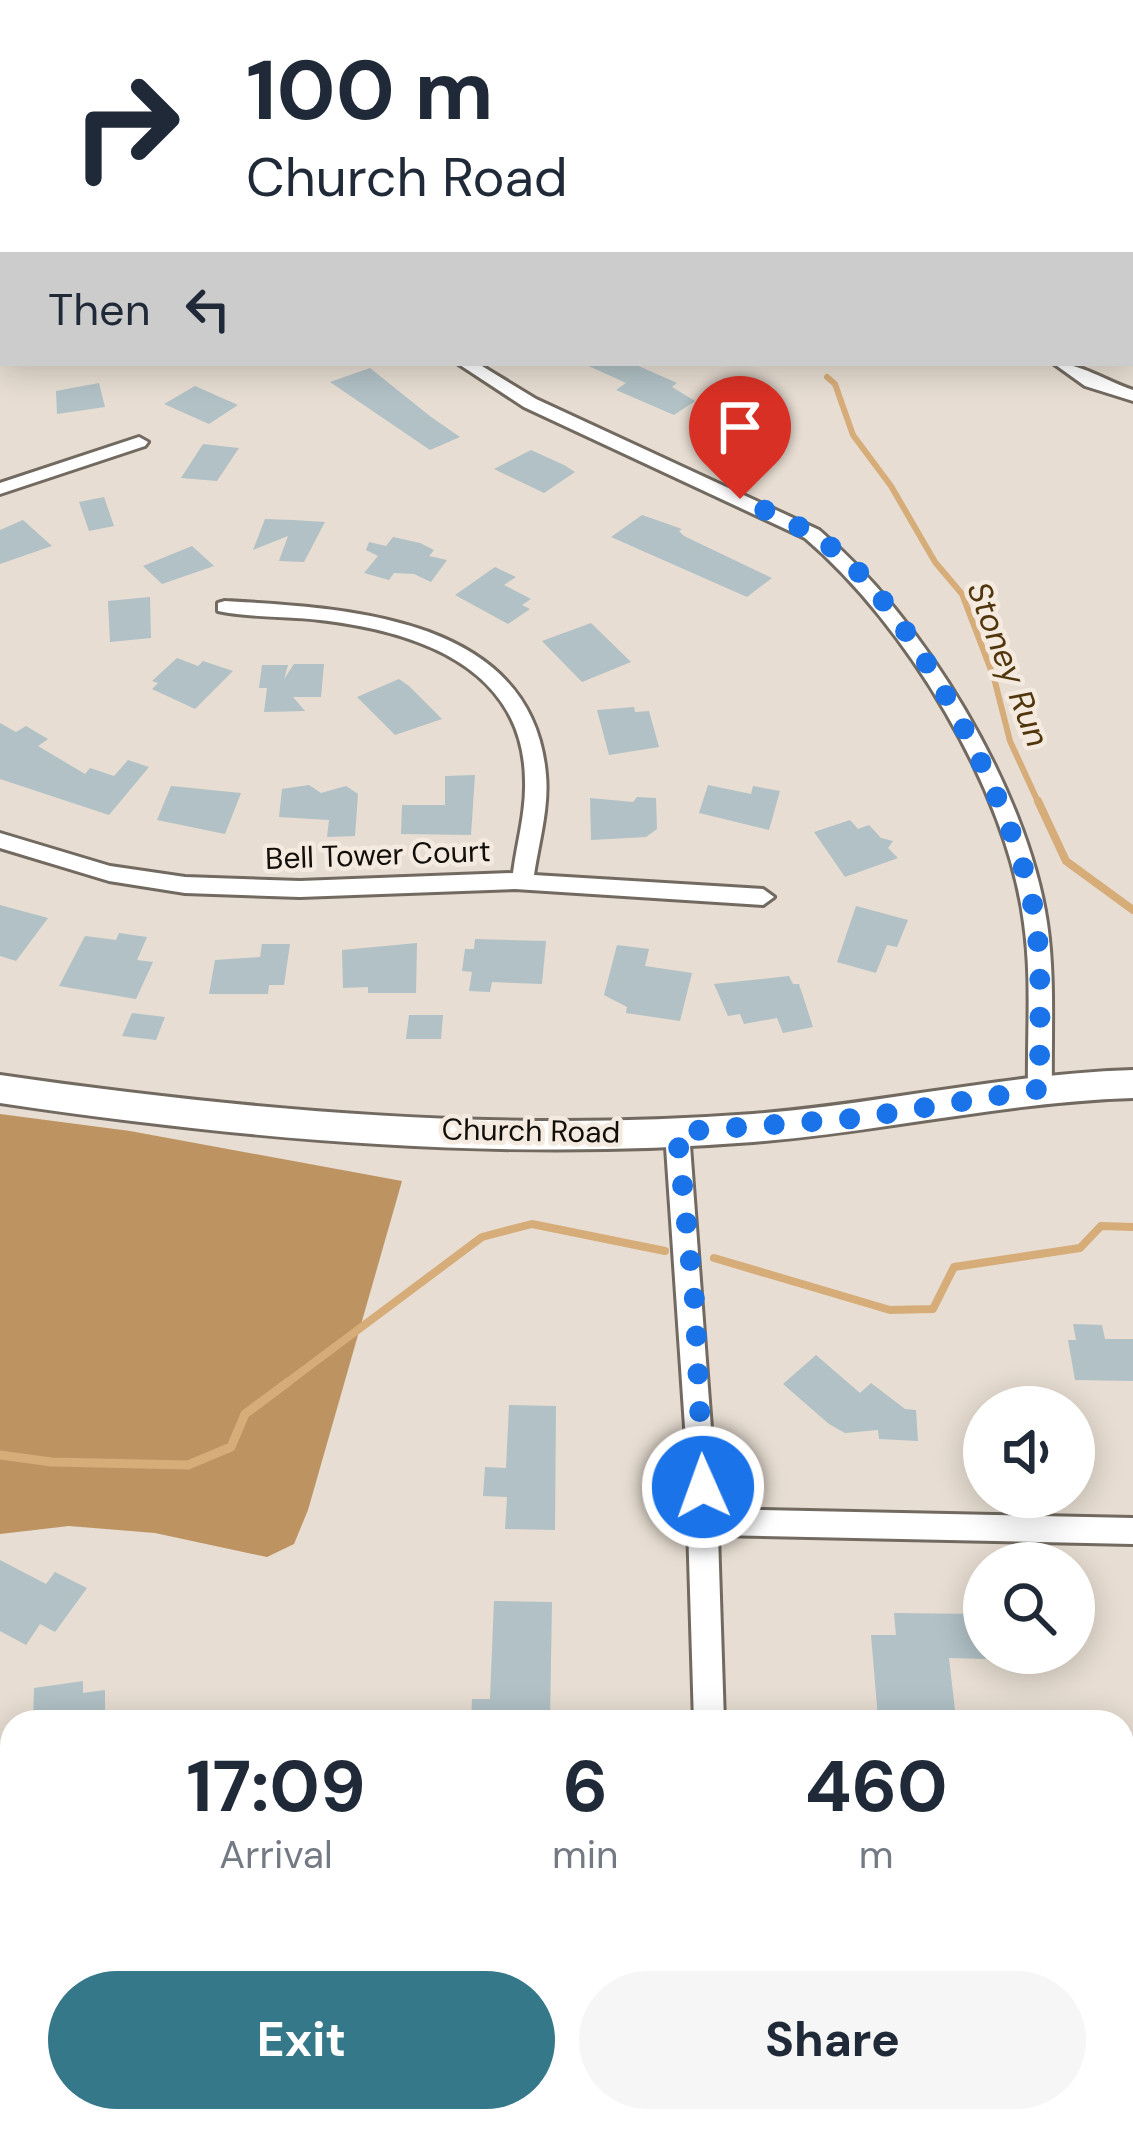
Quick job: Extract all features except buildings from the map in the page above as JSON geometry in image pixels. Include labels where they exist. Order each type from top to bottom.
[{"type":"main road","name":"Church Road","points":[[0,1089],[196,1114],[348,1126],[677,1132],[860,1118],[1040,1089],[1133,1084]]},
{"type":"street","points":[[470,366],[530,404],[812,535],[838,553],[879,595],[967,739],[1019,858],[1032,900],[1040,1089]]},
{"type":"street","points":[[1066,366],[1091,382],[1133,396]]},
{"type":"street","points":[[0,490],[140,442]]},
{"type":"street","points":[[225,607],[323,613],[394,625],[450,645],[485,669],[512,698],[529,731],[536,772],[523,878],[514,881]]},
{"type":"street","name":"Bell Tower Court","points":[[0,840],[109,873],[185,885],[300,889],[514,881],[763,896]]},
{"type":"street","points":[[677,1132],[695,1305],[709,1710]]},
{"type":"street","points":[[704,1522],[1133,1531]]},
{"type":"shaded area","points":[[0,1114],[130,1131],[402,1181],[308,1510],[294,1544],[267,1557],[155,1533],[69,1526],[0,1534]]},
{"type":"waterway","name":"Stoney Run","points":[[827,377],[835,384],[853,435],[891,486],[935,562],[962,594],[994,678],[1010,741],[1039,804]]},
{"type":"waterway","name":"Stoney Run","points":[[1038,801],[1066,861],[1133,910]]},
{"type":"waterway","points":[[284,1385],[482,1237],[532,1224],[665,1251]]},
{"type":"waterway","points":[[714,1258],[890,1310],[933,1309],[954,1267],[1080,1248],[1101,1226],[1133,1227]]},
{"type":"waterway","points":[[0,1455],[51,1462],[188,1465],[231,1447],[245,1414],[288,1382]]},
{"type":"route","points":[[703,1487],[695,1305],[677,1132],[860,1118],[1040,1089],[1032,900],[1019,858],[967,739],[919,654],[862,574],[812,535],[740,499]]}]
